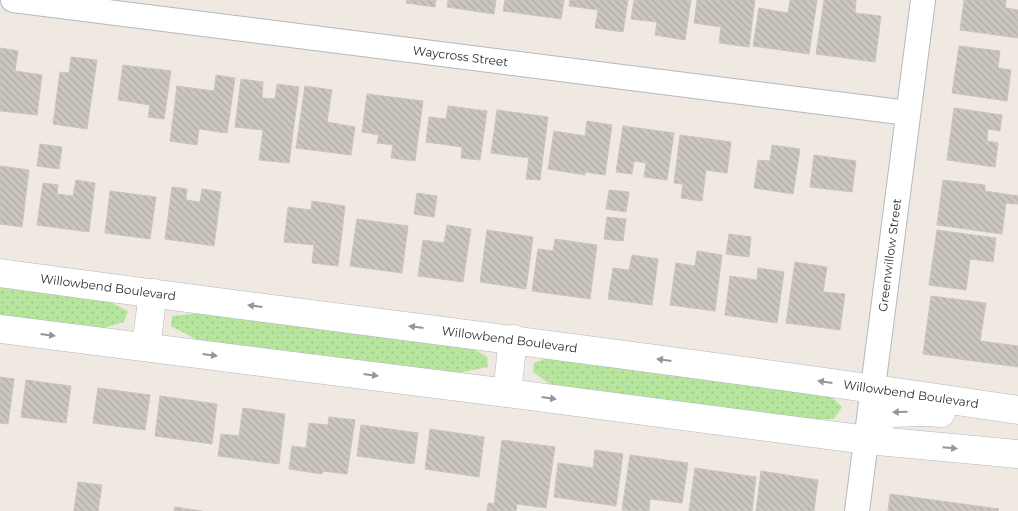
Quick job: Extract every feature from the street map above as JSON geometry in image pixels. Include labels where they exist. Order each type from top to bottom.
[{"type":"main road","name":"Willowbend Boulevard","points":[[2,273],[513,339],[874,388],[1018,410]]},
{"type":"main road","points":[[146,347],[152,293]]},
{"type":"main road","points":[[0,329],[866,440],[1018,454]]},
{"type":"main road","points":[[507,393],[513,339]]},
{"type":"main road","points":[[866,440],[886,413],[928,412],[976,415],[1018,410]]},
{"type":"street","name":"Waycross Street","points":[[13,0],[908,113]]},
{"type":"street","name":"Greenwillow Street","points":[[857,511],[923,0]]},
{"type":"green space","points":[[0,285],[106,300],[128,311],[124,322],[93,331],[0,318]]},
{"type":"green space","points":[[215,311],[461,341],[487,357],[488,367],[453,374],[199,341],[171,326],[172,316]]},
{"type":"green space","points":[[557,354],[828,393],[842,407],[834,419],[799,420],[558,390],[533,372],[534,363]]},
{"type":"building","points":[[407,0],[436,0],[435,7],[406,3]]},
{"type":"building","points":[[448,0],[496,0],[494,14],[447,7]]},
{"type":"building","points":[[505,0],[564,0],[561,19],[503,11]]},
{"type":"building","points":[[570,0],[628,0],[623,32],[595,28],[598,10],[569,6]]},
{"type":"building","points":[[634,0],[691,0],[685,40],[655,35],[657,22],[631,19]]},
{"type":"building","points":[[697,0],[755,0],[749,47],[719,43],[721,27],[694,23]]},
{"type":"building","points":[[790,0],[817,0],[809,54],[753,46],[759,8],[788,13]]},
{"type":"building","points":[[824,0],[856,0],[855,13],[881,16],[875,62],[816,54]]},
{"type":"building","points":[[964,0],[1006,0],[1005,8],[1018,10],[1018,38],[960,30]]},
{"type":"building","points":[[959,46],[1000,51],[998,68],[1011,70],[1007,101],[952,93]]},
{"type":"building","points":[[0,48],[18,51],[15,71],[42,75],[37,115],[0,111]]},
{"type":"building","points":[[71,57],[97,60],[87,129],[53,124],[60,72],[69,73]]},
{"type":"building","points":[[123,65],[171,71],[164,119],[148,117],[150,105],[118,100]]},
{"type":"building","points":[[216,75],[235,78],[227,133],[199,129],[197,145],[170,141],[177,86],[214,91]]},
{"type":"building","points":[[241,79],[263,82],[262,98],[275,99],[277,84],[299,87],[289,163],[259,160],[263,130],[235,127]]},
{"type":"building","points":[[305,86],[332,90],[327,122],[355,127],[351,155],[296,148]]},
{"type":"building","points":[[367,94],[423,101],[415,161],[391,158],[393,145],[377,143],[379,135],[362,132]]},
{"type":"building","points":[[448,106],[487,111],[480,160],[461,158],[462,147],[426,142],[429,117],[446,119]]},
{"type":"building","points":[[954,108],[1002,115],[1000,131],[988,129],[987,141],[998,143],[995,167],[947,160]]},
{"type":"building","points":[[497,110],[548,117],[540,180],[526,179],[529,158],[491,153]]},
{"type":"building","points":[[587,121],[612,125],[605,175],[585,172],[585,175],[548,169],[554,131],[585,136]]},
{"type":"building","points":[[623,126],[674,133],[667,180],[644,177],[646,163],[634,161],[632,174],[616,172]]},
{"type":"building","points":[[680,135],[731,142],[727,173],[706,170],[702,201],[681,198],[683,184],[674,183]]},
{"type":"building","points":[[40,144],[62,147],[59,169],[37,166]]},
{"type":"building","points":[[772,145],[800,149],[793,194],[754,188],[758,160],[770,161]]},
{"type":"building","points":[[814,155],[856,161],[852,192],[810,187]]},
{"type":"building","points":[[0,166],[29,170],[22,227],[0,224]]},
{"type":"building","points":[[76,180],[95,183],[89,232],[37,225],[43,183],[58,185],[57,194],[73,196]]},
{"type":"building","points":[[943,180],[985,185],[985,191],[1018,196],[1018,204],[1006,203],[1002,234],[937,225]]},
{"type":"building","points":[[172,187],[187,189],[186,200],[200,202],[202,189],[221,192],[214,246],[165,239]]},
{"type":"building","points":[[609,190],[629,192],[626,212],[606,209]]},
{"type":"building","points":[[110,191],[156,197],[150,239],[105,233]]},
{"type":"building","points":[[417,193],[437,196],[434,217],[414,214]]},
{"type":"building","points":[[312,201],[345,206],[338,266],[312,263],[314,245],[284,242],[288,207],[311,210]]},
{"type":"building","points":[[607,217],[626,219],[623,241],[604,239]]},
{"type":"building","points":[[357,219],[408,226],[402,273],[350,266]]},
{"type":"building","points":[[447,225],[471,229],[463,282],[418,276],[423,240],[444,243]]},
{"type":"building","points":[[487,230],[533,237],[526,289],[480,282]]},
{"type":"building","points":[[937,230],[996,238],[993,262],[970,259],[966,290],[929,285]]},
{"type":"building","points":[[729,234],[751,237],[749,257],[726,254]]},
{"type":"building","points":[[555,239],[597,245],[590,299],[532,291],[538,249],[553,251]]},
{"type":"building","points":[[697,251],[722,255],[715,311],[670,305],[676,263],[695,266]]},
{"type":"building","points":[[632,255],[658,259],[652,305],[608,299],[613,268],[629,270]]},
{"type":"building","points":[[795,262],[827,267],[823,292],[845,294],[840,330],[786,323]]},
{"type":"building","points":[[758,268],[784,272],[777,323],[725,315],[730,276],[757,280]]},
{"type":"building","points":[[931,296],[986,303],[980,341],[1018,346],[1018,367],[923,354]]},
{"type":"building","points":[[0,377],[14,379],[8,424],[0,423]]},
{"type":"building","points":[[26,380],[71,386],[66,423],[21,417]]},
{"type":"building","points":[[98,388],[150,395],[145,430],[93,423]]},
{"type":"building","points":[[160,396],[217,404],[212,444],[155,436]]},
{"type":"building","points":[[243,408],[285,414],[279,464],[218,456],[221,434],[239,436]]},
{"type":"building","points":[[329,417],[355,420],[347,474],[323,471],[322,474],[289,469],[292,446],[306,448],[309,423],[328,425]]},
{"type":"building","points":[[361,425],[418,433],[414,464],[357,456]]},
{"type":"building","points":[[430,429],[484,437],[479,477],[425,469]]},
{"type":"building","points":[[502,440],[555,447],[546,508],[517,504],[516,511],[487,511],[488,503],[494,504]]},
{"type":"building","points":[[595,450],[623,454],[616,506],[554,497],[558,463],[593,468]]},
{"type":"building","points":[[630,455],[688,463],[682,503],[650,499],[649,511],[622,510]]},
{"type":"building","points":[[695,468],[756,477],[752,511],[689,511]]},
{"type":"building","points":[[761,471],[818,480],[814,511],[756,511]]},
{"type":"building","points":[[78,482],[102,485],[98,511],[74,511]]},
{"type":"building","points":[[890,494],[999,509],[998,511],[888,511]]},
{"type":"building","points":[[175,507],[202,511],[174,511]]}]
